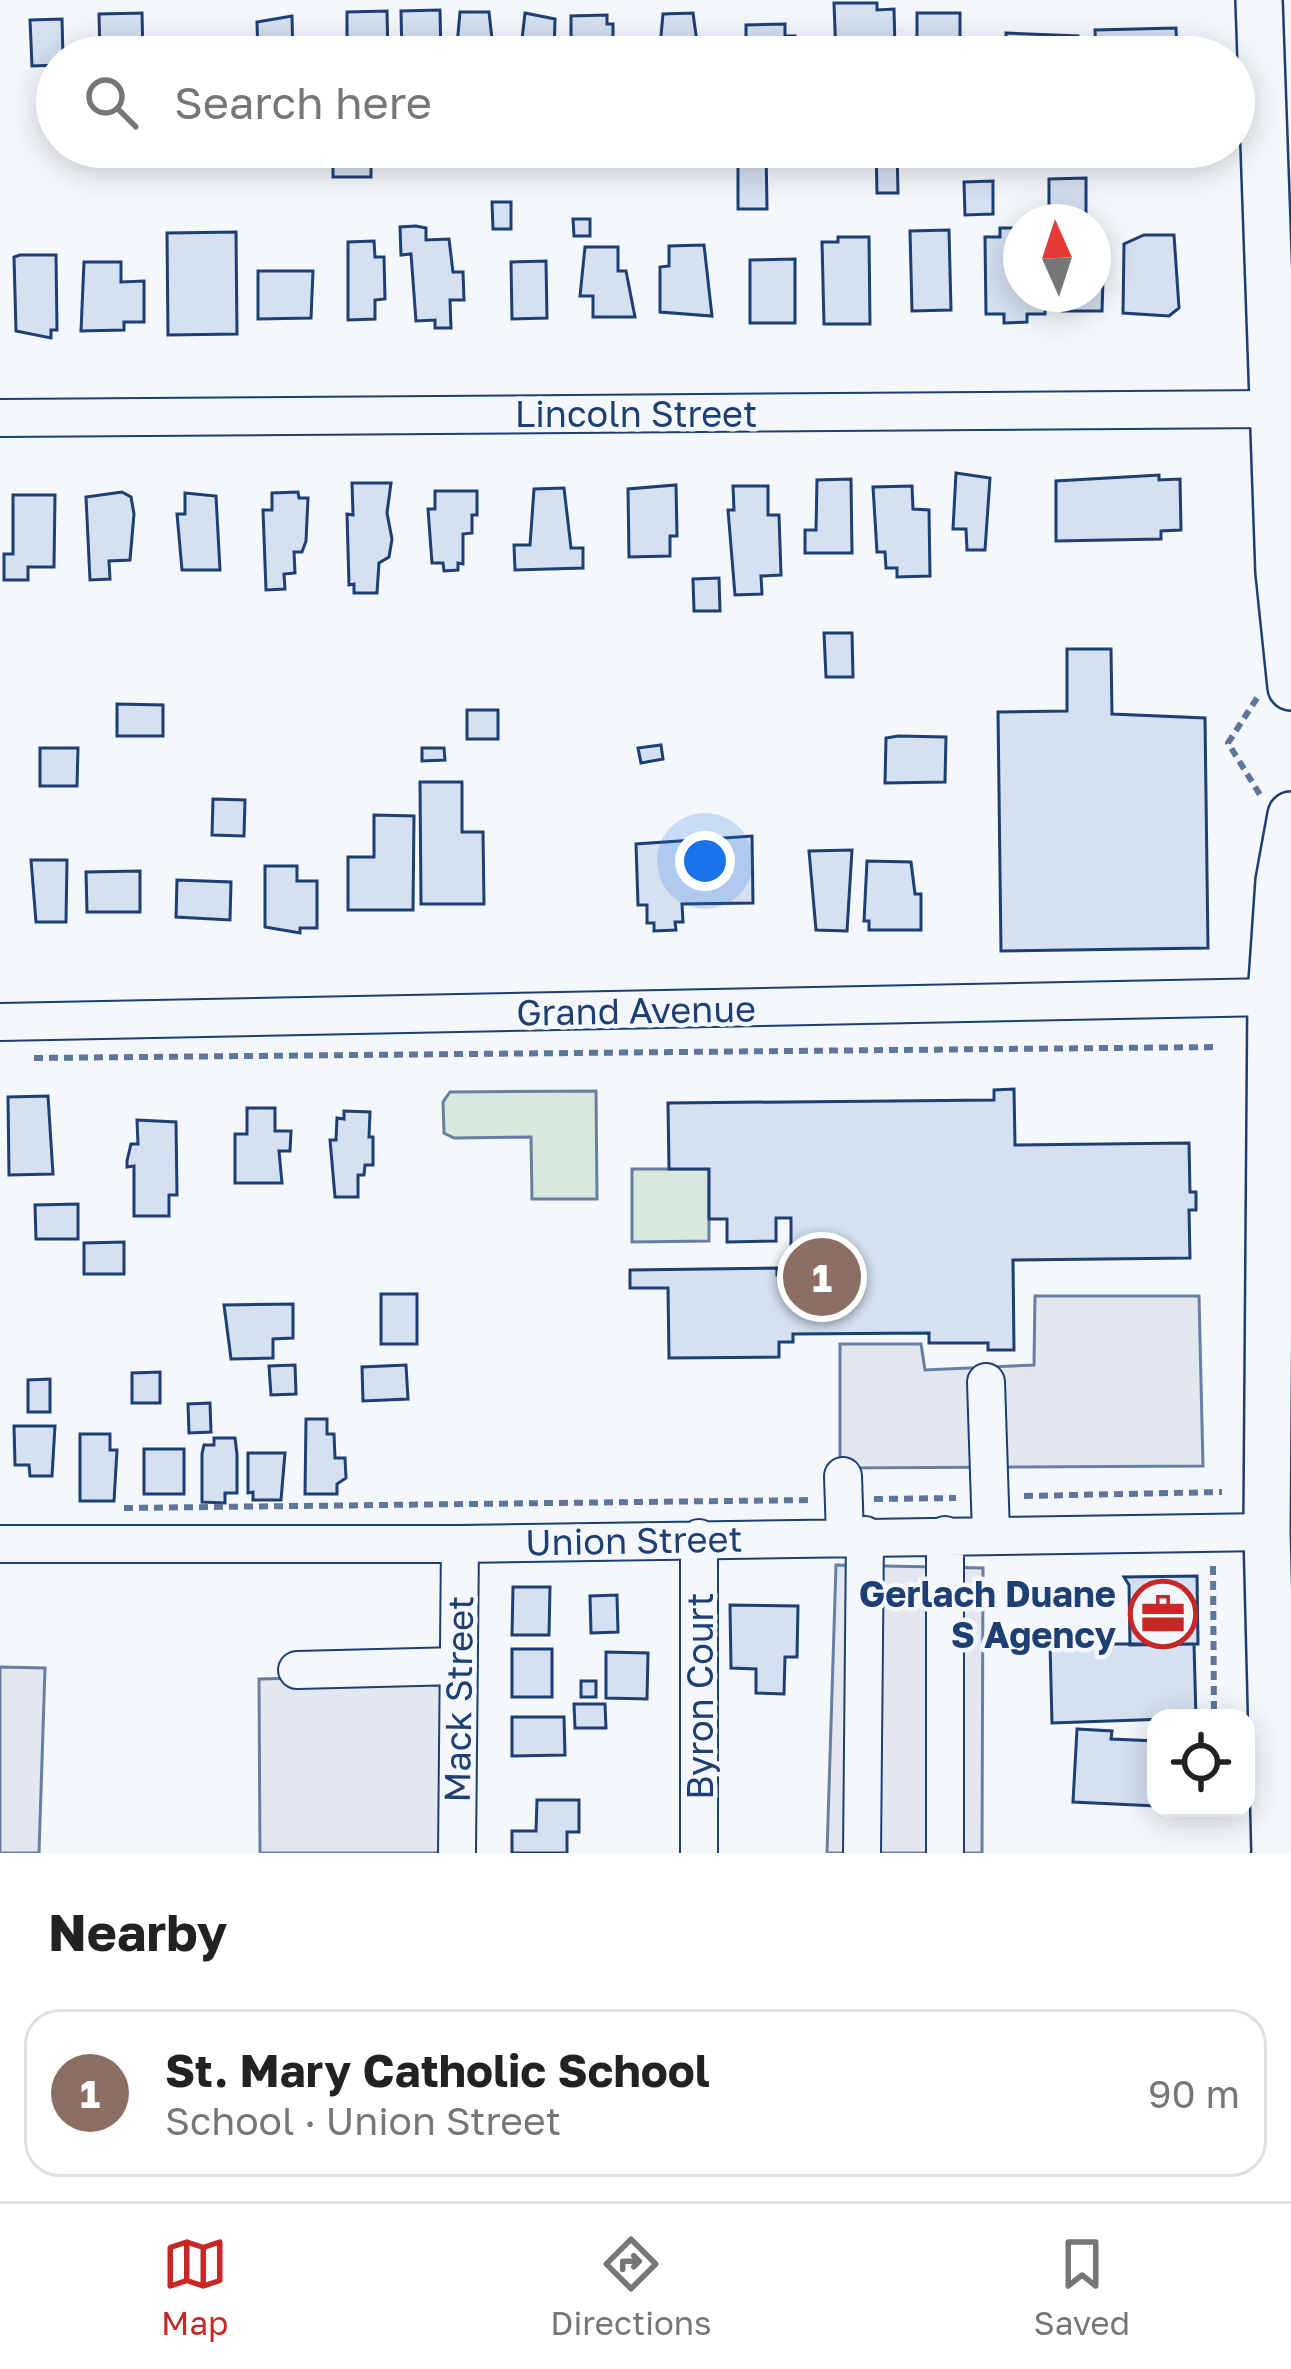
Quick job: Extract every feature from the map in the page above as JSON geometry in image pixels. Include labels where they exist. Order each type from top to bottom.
[{"type":"main road","points":[[1258,0],[1276,165],[1273,409],[1282,617],[1275,691]]},
{"type":"main road","points":[[1278,809],[1279,881],[1271,997],[1267,1532],[1281,1836]]},
{"type":"street","name":"Lincoln Street","points":[[0,418],[1273,409]]},
{"type":"street","name":"Grand Avenue","points":[[0,1022],[1271,997]]},
{"type":"street","points":[[986,1382],[991,1534]]},
{"type":"street","name":"Union Street","points":[[0,1544],[460,1544],[699,1538],[849,1512],[945,1534],[1267,1532]]},
{"type":"street","points":[[849,1512],[862,1853]]},
{"type":"street","points":[[945,1534],[945,1853]]},
{"type":"street","name":"Byron Court","points":[[699,1538],[699,1853]]},
{"type":"street","name":"Mack Street","points":[[457,1853],[460,1544]]},
{"type":"street","points":[[297,1670],[459,1666]]},
{"type":"path","points":[[1275,691],[1228,743],[1278,809]]},
{"type":"path","points":[[22,1058],[1219,1047]]},
{"type":"path","points":[[103,1508],[849,1512],[990,1497],[1222,1492]]},
{"type":"path","points":[[1213,1566],[1214,1709]]},
{"type":"shaded area","points":[[596,1091],[597,1199],[532,1199],[531,1137],[454,1138],[444,1133],[443,1102],[450,1092]]},
{"type":"shaded area","points":[[632,1169],[709,1169],[709,1241],[632,1242]]},
{"type":"shaded area","points":[[1035,1296],[1199,1296],[1203,1466],[840,1468],[840,1344],[921,1344],[925,1370],[1034,1365]]},
{"type":"shaded area","points":[[836,1565],[983,1568],[982,1853],[827,1853]]},
{"type":"shaded area","points":[[0,1667],[45,1668],[39,1853],[0,1853]]},
{"type":"shaded area","points":[[442,1675],[442,1853],[260,1853],[259,1679]]},
{"type":"building","points":[[834,3],[877,3],[877,10],[894,9],[895,36],[835,36]]},
{"type":"building","points":[[440,10],[441,36],[402,36],[401,11]]},
{"type":"building","points":[[387,11],[388,36],[347,36],[347,12]]},
{"type":"building","points":[[460,12],[489,12],[492,36],[458,36]]},
{"type":"building","points":[[142,13],[143,36],[100,36],[99,14]]},
{"type":"building","points":[[525,13],[555,19],[555,36],[522,36]]},
{"type":"building","points":[[693,13],[696,36],[661,36],[663,14]]},
{"type":"building","points":[[917,13],[960,13],[960,36],[917,36]]},
{"type":"building","points":[[607,15],[613,36],[571,36],[571,16]]},
{"type":"building","points":[[292,16],[292,36],[257,36],[257,22]]},
{"type":"building","points":[[62,19],[62,36],[36,36],[36,66],[32,66],[30,20]]},
{"type":"building","points":[[785,24],[785,36],[746,36],[746,25]]},
{"type":"building","points":[[1176,28],[1176,36],[1095,36],[1095,30]]},
{"type":"building","points":[[1006,33],[1078,36],[1006,36]]},
{"type":"building","points":[[333,168],[371,168],[371,177],[333,177]]},
{"type":"building","points":[[738,168],[766,168],[767,209],[738,209]]},
{"type":"building","points":[[876,168],[897,168],[898,193],[877,193]]},
{"type":"building","points":[[1086,178],[1086,204],[1049,204],[1049,179]]},
{"type":"building","points":[[993,181],[993,214],[965,215],[964,182]]},
{"type":"building","points":[[492,202],[511,202],[511,229],[493,229]]},
{"type":"building","points":[[573,219],[590,219],[590,236],[574,236]]},
{"type":"building","points":[[400,227],[426,228],[426,240],[449,239],[453,272],[463,272],[464,300],[450,300],[451,328],[435,328],[435,320],[416,321],[411,254],[401,255]]},
{"type":"building","points":[[1003,228],[1003,312],[1045,312],[1027,314],[1027,322],[1004,323],[1004,314],[986,314],[985,237],[1000,237]]},
{"type":"building","points":[[949,230],[951,310],[912,311],[910,231]]},
{"type":"building","points":[[236,232],[237,334],[168,335],[167,233]]},
{"type":"building","points":[[1144,235],[1174,235],[1179,308],[1169,316],[1123,313],[1124,244]]},
{"type":"building","points":[[838,237],[869,237],[870,324],[824,324],[822,242],[838,242]]},
{"type":"building","points":[[374,241],[375,257],[384,257],[385,299],[375,300],[375,319],[348,320],[348,242]]},
{"type":"building","points":[[704,245],[712,316],[660,312],[660,267],[669,266],[669,246]]},
{"type":"building","points":[[585,247],[618,247],[618,271],[626,271],[635,317],[593,317],[593,296],[580,296]]},
{"type":"building","points":[[56,255],[57,330],[51,330],[51,338],[16,331],[14,257]]},
{"type":"building","points":[[795,259],[795,323],[750,323],[750,260]]},
{"type":"building","points":[[546,261],[547,318],[512,319],[511,262]]},
{"type":"building","points":[[84,262],[121,262],[121,282],[144,281],[144,322],[124,322],[124,330],[81,331]]},
{"type":"building","points":[[258,271],[313,271],[311,318],[258,319]]},
{"type":"building","points":[[956,473],[990,478],[985,550],[967,550],[966,529],[953,529]]},
{"type":"building","points":[[1159,475],[1159,480],[1180,479],[1181,530],[1161,531],[1161,539],[1056,541],[1056,481]]},
{"type":"building","points":[[851,479],[852,553],[805,553],[805,530],[816,530],[817,480]]},
{"type":"building","points":[[352,483],[391,483],[387,513],[392,539],[389,557],[379,563],[377,593],[354,593],[354,584],[349,585],[347,514],[353,515]]},
{"type":"building","points":[[676,485],[677,536],[670,536],[670,556],[629,557],[628,489]]},
{"type":"building","points":[[733,486],[768,486],[768,515],[779,515],[781,575],[761,576],[762,594],[735,595],[728,510],[734,510]]},
{"type":"building","points":[[912,486],[913,509],[929,510],[930,576],[897,577],[897,568],[886,568],[885,552],[877,552],[873,487]]},
{"type":"building","points":[[564,488],[571,548],[583,548],[583,568],[515,570],[514,545],[530,545],[534,489]]},
{"type":"building","points":[[435,491],[477,491],[477,515],[472,515],[472,533],[463,534],[463,564],[458,563],[458,570],[444,571],[443,563],[432,563],[428,509],[435,509]]},
{"type":"building","points":[[122,492],[131,497],[134,514],[130,560],[109,561],[110,579],[90,580],[86,497]]},
{"type":"building","points":[[298,492],[299,498],[308,498],[306,541],[302,552],[294,552],[295,573],[284,574],[285,589],[266,590],[263,510],[272,510],[272,493]]},
{"type":"building","points":[[185,493],[216,496],[220,570],[182,570],[177,514],[185,514]]},
{"type":"building","points":[[13,495],[55,495],[54,567],[28,567],[28,580],[4,580],[4,554],[13,554]]},
{"type":"building","points":[[719,578],[720,611],[694,611],[693,579]]},
{"type":"building","points":[[824,633],[852,633],[853,677],[826,677]]},
{"type":"building","points":[[1067,649],[1111,649],[1112,714],[1205,718],[1208,948],[1001,951],[998,712],[1067,711]]},
{"type":"building","points":[[117,704],[163,705],[163,736],[117,736]]},
{"type":"building","points":[[467,710],[498,710],[498,739],[467,739]]},
{"type":"building","points":[[946,737],[945,782],[885,783],[886,738]]},
{"type":"building","points":[[661,745],[663,759],[641,763],[638,748]]},
{"type":"building","points":[[40,748],[78,748],[77,786],[40,786]]},
{"type":"building","points":[[422,748],[444,748],[445,760],[422,761]]},
{"type":"building","points":[[420,782],[462,782],[462,832],[483,832],[484,904],[421,904]]},
{"type":"building","points":[[213,799],[245,800],[244,836],[212,835]]},
{"type":"building","points":[[374,815],[414,816],[413,910],[348,910],[348,857],[374,857]]},
{"type":"building","points":[[752,836],[753,903],[682,904],[683,922],[675,922],[676,930],[654,931],[654,923],[647,923],[647,905],[638,905],[636,844]]},
{"type":"building","points":[[852,850],[847,931],[816,930],[809,851]]},
{"type":"building","points":[[31,860],[67,860],[66,922],[36,922]]},
{"type":"building","points":[[867,861],[911,862],[915,894],[921,894],[921,930],[869,930],[869,921],[864,921]]},
{"type":"building","points":[[265,866],[297,866],[297,881],[317,881],[317,928],[300,928],[300,933],[265,927]]},
{"type":"building","points":[[140,871],[140,912],[87,912],[86,872]]},
{"type":"building","points":[[177,880],[231,882],[230,920],[176,917]]},
{"type":"building","points":[[1014,1089],[1015,1145],[1189,1143],[1190,1192],[1196,1192],[1196,1210],[1189,1210],[1190,1258],[1013,1260],[1014,1350],[988,1350],[988,1343],[929,1343],[929,1333],[793,1334],[793,1342],[779,1342],[779,1357],[669,1358],[668,1288],[630,1288],[630,1270],[777,1268],[777,1275],[791,1275],[791,1218],[776,1218],[776,1241],[727,1242],[727,1219],[709,1219],[709,1169],[669,1169],[668,1103],[994,1100],[994,1090]]},
{"type":"building","points":[[48,1096],[53,1174],[9,1175],[8,1097]]},
{"type":"building","points":[[247,1108],[275,1108],[275,1131],[291,1131],[290,1151],[279,1151],[282,1183],[235,1183],[235,1134],[247,1134]]},
{"type":"building","points":[[344,1111],[370,1112],[373,1165],[365,1165],[364,1175],[358,1175],[358,1197],[335,1197],[330,1140],[336,1140],[337,1118],[344,1119]]},
{"type":"building","points":[[137,1120],[176,1122],[177,1195],[169,1195],[169,1216],[134,1216],[134,1166],[127,1167],[127,1161],[131,1144],[138,1144]]},
{"type":"building","points":[[78,1204],[78,1239],[36,1239],[35,1205]]},
{"type":"building","points":[[124,1242],[124,1274],[84,1274],[84,1243]]},
{"type":"building","points":[[381,1294],[417,1294],[417,1344],[381,1344]]},
{"type":"building","points":[[293,1304],[293,1338],[273,1339],[273,1358],[231,1359],[224,1305]]},
{"type":"building","points":[[295,1365],[296,1394],[271,1395],[269,1366]]},
{"type":"building","points":[[406,1365],[408,1399],[363,1401],[362,1367]]},
{"type":"building","points":[[160,1372],[160,1403],[132,1403],[132,1373]]},
{"type":"building","points":[[50,1379],[50,1412],[28,1412],[28,1380]]},
{"type":"building","points":[[210,1403],[211,1432],[189,1433],[188,1404]]},
{"type":"building","points":[[306,1419],[327,1419],[327,1434],[334,1434],[335,1458],[345,1458],[346,1478],[337,1484],[337,1494],[305,1494]]},
{"type":"building","points":[[14,1426],[55,1426],[52,1476],[30,1476],[29,1465],[15,1465]]},
{"type":"building","points":[[80,1434],[110,1434],[110,1450],[117,1450],[114,1501],[80,1501]]},
{"type":"building","points":[[214,1438],[235,1438],[237,1493],[225,1493],[225,1503],[202,1502],[202,1454],[204,1445],[214,1445]]},
{"type":"building","points":[[144,1449],[184,1449],[184,1494],[144,1494]]},
{"type":"building","points":[[248,1453],[285,1453],[281,1500],[253,1500],[253,1492],[248,1493]]},
{"type":"building","name":"Gerlach Duane S Agency","points":[[1197,1576],[1198,1644],[1130,1645],[1129,1585],[1124,1577]]},
{"type":"building","points":[[513,1587],[550,1587],[549,1635],[512,1635]]},
{"type":"building","points":[[617,1595],[618,1632],[591,1633],[590,1596]]},
{"type":"building","points":[[730,1605],[798,1606],[797,1657],[785,1657],[784,1694],[756,1693],[756,1669],[731,1668]]},
{"type":"building","points":[[1050,1644],[1194,1644],[1196,1709],[1147,1709],[1147,1720],[1052,1723]]},
{"type":"building","points":[[512,1649],[552,1649],[552,1697],[512,1697]]},
{"type":"building","points":[[606,1652],[648,1653],[647,1699],[606,1698]]},
{"type":"building","points":[[581,1681],[596,1681],[596,1697],[581,1697]]},
{"type":"building","points":[[574,1704],[605,1704],[606,1728],[575,1728]]},
{"type":"building","points":[[512,1717],[564,1717],[565,1755],[512,1756]]},
{"type":"building","points":[[1077,1729],[1112,1731],[1111,1739],[1147,1741],[1147,1806],[1073,1802]]},
{"type":"building","points":[[537,1800],[579,1800],[579,1832],[567,1832],[567,1853],[512,1853],[512,1831],[536,1831]]},
{"type":"place","name":"St. Mary Catholic School","points":[[822,1277]]},
{"type":"place","name":"Gerlach Duane S Agency","points":[[1163,1614]]}]
